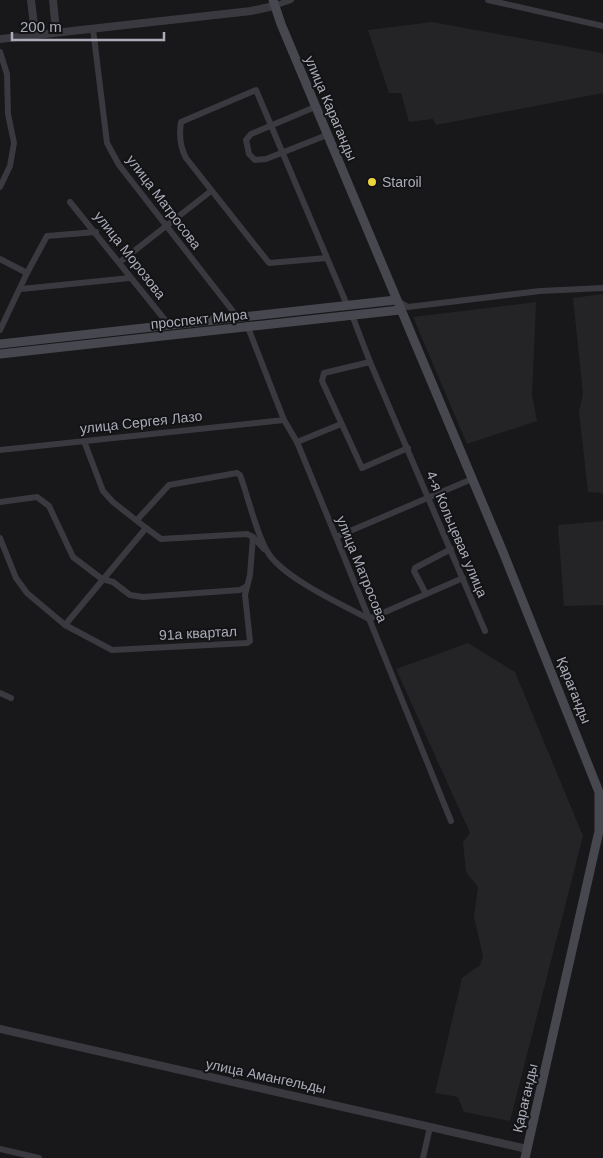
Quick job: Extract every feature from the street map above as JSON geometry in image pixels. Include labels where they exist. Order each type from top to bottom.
[{"type":"main road","name":"улица Караганды","points":[[274,3],[315,107],[396,300],[404,308]]},
{"type":"main road","name":"проспект Мира","points":[[0,344],[396,300]]},
{"type":"main road","name":"проспект Мира","points":[[0,354],[404,308]]},
{"type":"main road","name":"Қарағанды","points":[[404,308],[596,782],[601,805],[599,832],[526,1153]]},
{"type":"street","points":[[31,0],[35,34]]},
{"type":"street","points":[[52,0],[56,31]]},
{"type":"street","points":[[0,39],[56,31],[93,29],[251,11],[274,3],[291,0]]},
{"type":"street","points":[[488,0],[603,26]]},
{"type":"street","name":"улица Матросова","points":[[93,29],[108,143],[119,165],[166,227],[237,318],[248,327],[284,420],[297,442],[451,821]]},
{"type":"street","points":[[0,52],[7,74],[8,114],[14,143],[10,166],[0,187]]},
{"type":"street","points":[[327,258],[269,263],[211,191],[181,149],[181,122],[256,90],[348,305]]},
{"type":"street","points":[[315,107],[270,124],[251,134],[246,140],[249,154],[255,160],[266,158],[327,135]]},
{"type":"street","points":[[120,262],[211,191]]},
{"type":"street","name":"улица Морозова","points":[[70,202],[169,325]]},
{"type":"street","points":[[0,330],[26,273],[47,236],[96,232]]},
{"type":"street","points":[[0,259],[26,273]]},
{"type":"street","points":[[20,289],[130,278]]},
{"type":"street","points":[[404,308],[540,291],[603,288]]},
{"type":"street","name":"4-я Кольцевая улица","points":[[352,315],[370,362],[485,630]]},
{"type":"street","points":[[370,362],[324,373],[322,381],[362,468],[408,448]]},
{"type":"street","name":"улица Сергея Лазо","points":[[0,450],[284,420]]},
{"type":"street","points":[[297,442],[341,424]]},
{"type":"street","points":[[84,441],[103,491],[113,502],[161,539],[247,534],[253,537],[276,563],[297,578],[324,596],[369,619],[463,578]]},
{"type":"street","points":[[136,520],[170,485],[237,473],[240,475],[266,551]]},
{"type":"street","points":[[336,536],[472,479]]},
{"type":"street","points":[[0,502],[37,497],[49,506],[73,557],[102,579],[112,582],[135,597],[240,590],[247,586],[253,537]]},
{"type":"street","points":[[0,538],[16,578],[27,592],[65,625],[146,528]]},
{"type":"street","points":[[426,594],[414,571],[415,568],[451,549]]},
{"type":"street","name":"91а квартал","points":[[65,625],[112,650],[247,643],[250,641],[245,605],[247,586]]},
{"type":"street","points":[[0,693],[11,698]]},
{"type":"street","name":"улица Амангельды","points":[[0,1029],[430,1127],[526,1153]]},
{"type":"street","points":[[423,1158],[430,1127]]},
{"type":"street","points":[[0,1149],[39,1158]]},
{"type":"shaded area","points":[[432,22],[603,53],[603,93],[436,125],[433,119],[409,122],[401,93],[389,93],[368,30]]},
{"type":"shaded area","points":[[603,294],[603,493],[588,492],[579,411],[583,394],[573,298]]},
{"type":"shaded area","points":[[536,302],[532,395],[537,421],[467,444],[413,317]]},
{"type":"shaded area","points":[[603,521],[603,605],[564,606],[558,525]]},
{"type":"shaded area","points":[[468,643],[515,672],[583,836],[510,1121],[464,1112],[458,1097],[435,1093],[462,978],[480,965],[483,956],[474,917],[478,887],[466,872],[463,842],[470,833],[396,669]]},
{"type":"place","name":"Staroil","points":[[372,182]]}]
